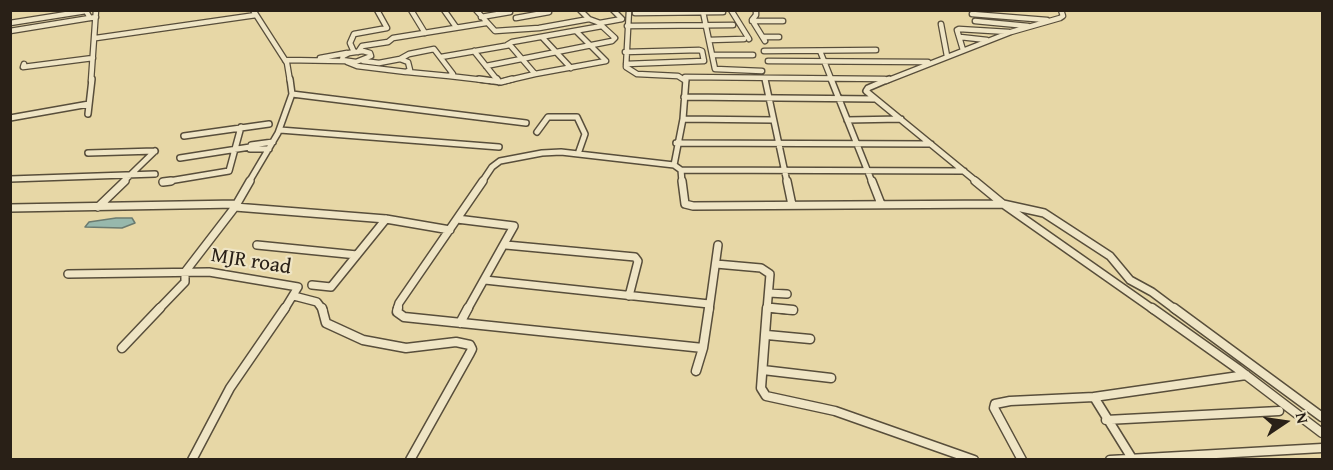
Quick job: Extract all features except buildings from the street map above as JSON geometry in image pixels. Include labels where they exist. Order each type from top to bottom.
[{"type":"street","points":[[88,114],[96,38],[93,17],[96,10]]},
{"type":"street","points":[[377,10],[393,38]]},
{"type":"street","points":[[411,10],[425,33]]},
{"type":"street","points":[[444,10],[456,27]]},
{"type":"street","points":[[476,10],[495,31],[590,19]]},
{"type":"street","points":[[580,10],[590,19],[601,24],[625,27],[733,25]]},
{"type":"street","points":[[441,57],[576,31],[622,19],[613,10]]},
{"type":"street","points":[[709,40],[747,39],[731,10]]},
{"type":"street","points":[[752,19],[756,15],[756,10]]},
{"type":"street","points":[[1061,10],[1063,16],[946,56],[866,90],[1003,204],[1246,375],[1323,433]]},
{"type":"street","points":[[10,23],[86,11],[93,17]]},
{"type":"street","points":[[481,17],[510,11],[525,28]]},
{"type":"street","points":[[516,18],[548,11],[562,24]]},
{"type":"street","points":[[723,12],[632,12],[625,27],[626,64],[629,70],[637,74],[685,77],[891,79]]},
{"type":"street","points":[[704,12],[716,70],[762,71]]},
{"type":"street","points":[[96,38],[254,13],[285,60],[292,94],[280,130],[236,205],[185,272],[185,282],[122,348]]},
{"type":"street","points":[[972,14],[1053,20]]},
{"type":"street","points":[[10,31],[93,17]]},
{"type":"street","points":[[736,18],[783,21]]},
{"type":"street","points":[[752,19],[764,39],[779,37]]},
{"type":"street","points":[[975,21],[1033,26]]},
{"type":"street","points":[[486,23],[393,38],[388,42],[362,46],[343,56],[346,62],[357,66],[499,82],[606,61],[576,31]]},
{"type":"street","points":[[486,66],[615,39],[601,24]]},
{"type":"street","points":[[941,24],[946,56]]},
{"type":"street","points":[[354,52],[350,43],[354,34],[387,28]]},
{"type":"street","points":[[963,50],[957,30],[962,28],[1011,32]]},
{"type":"street","points":[[542,37],[571,68]]},
{"type":"street","points":[[960,37],[989,40]]},
{"type":"street","points":[[507,45],[535,74]]},
{"type":"street","points":[[285,60],[379,63],[431,49],[437,50],[453,74],[449,76]]},
{"type":"street","points":[[625,52],[699,50],[702,51],[704,61],[626,64]]},
{"type":"street","points":[[474,51],[499,82]]},
{"type":"street","points":[[764,51],[876,51]]},
{"type":"street","points":[[819,51],[881,204]]},
{"type":"street","points":[[312,60],[354,52],[371,55],[363,61]]},
{"type":"street","points":[[712,55],[753,55]]},
{"type":"street","points":[[16,70],[23,66],[93,58]]},
{"type":"street","points":[[400,59],[408,62],[410,70],[406,72]]},
{"type":"street","points":[[768,61],[934,62]]},
{"type":"street","points":[[674,165],[682,119],[685,77]]},
{"type":"street","points":[[765,79],[792,205]]},
{"type":"street","points":[[292,94],[526,123]]},
{"type":"street","points":[[684,97],[875,99]]},
{"type":"street","points":[[10,118],[88,104]]},
{"type":"street","points":[[537,132],[548,117],[577,117],[585,134],[578,154]]},
{"type":"street","points":[[682,119],[773,120]]},
{"type":"street","points":[[847,120],[900,119]]},
{"type":"street","points":[[184,136],[268,123]]},
{"type":"street","points":[[163,182],[229,171],[241,127]]},
{"type":"street","points":[[280,130],[499,147]]},
{"type":"street","points":[[180,158],[273,142]]},
{"type":"street","points":[[676,143],[931,144]]},
{"type":"street","points":[[250,147],[269,148]]},
{"type":"street","points":[[88,153],[155,151],[98,207]]},
{"type":"street","points":[[703,348],[460,323],[404,316],[397,312],[399,303],[492,167],[500,161],[542,153],[578,154],[674,165],[681,170],[964,171]]},
{"type":"street","points":[[681,170],[683,199],[688,205],[1003,204],[1044,213],[1110,255],[1130,280],[1152,292],[1323,417]]},
{"type":"street","points":[[11,180],[128,177],[154,174]]},
{"type":"street","points":[[10,208],[236,205],[386,219],[450,230]]},
{"type":"street","points":[[312,285],[331,287],[386,219]]},
{"type":"street","points":[[457,219],[514,226],[506,245],[460,323]]},
{"type":"street","points":[[256,245],[357,255]]},
{"type":"street","points":[[506,245],[635,257],[638,261],[629,296]]},
{"type":"street","points":[[696,371],[703,348],[718,245]]},
{"type":"street","points":[[716,264],[765,269],[770,274],[767,335],[761,388],[766,396],[836,411],[974,459]]},
{"type":"street","name":"MJR road","points":[[68,274],[209,272],[295,285],[298,289],[231,388],[192,459]]},
{"type":"street","points":[[485,280],[709,304]]},
{"type":"street","points":[[770,293],[787,294]]},
{"type":"street","points":[[294,296],[318,302],[324,311],[326,323],[363,340],[406,348],[456,342],[470,345],[472,349],[470,353],[410,459]]},
{"type":"street","points":[[769,308],[793,310]]},
{"type":"street","points":[[767,335],[810,339]]},
{"type":"street","points":[[763,370],[831,378]]},
{"type":"street","points":[[1022,459],[994,408],[995,404],[1010,401],[1094,397],[1246,375]]},
{"type":"street","points":[[1094,397],[1106,420],[1132,458]]},
{"type":"street","points":[[1106,420],[1279,411]]},
{"type":"street","points":[[1110,459],[1323,448]]},
{"type":"water","points":[[132,218],[135,223],[122,228],[85,227],[89,222]]}]
